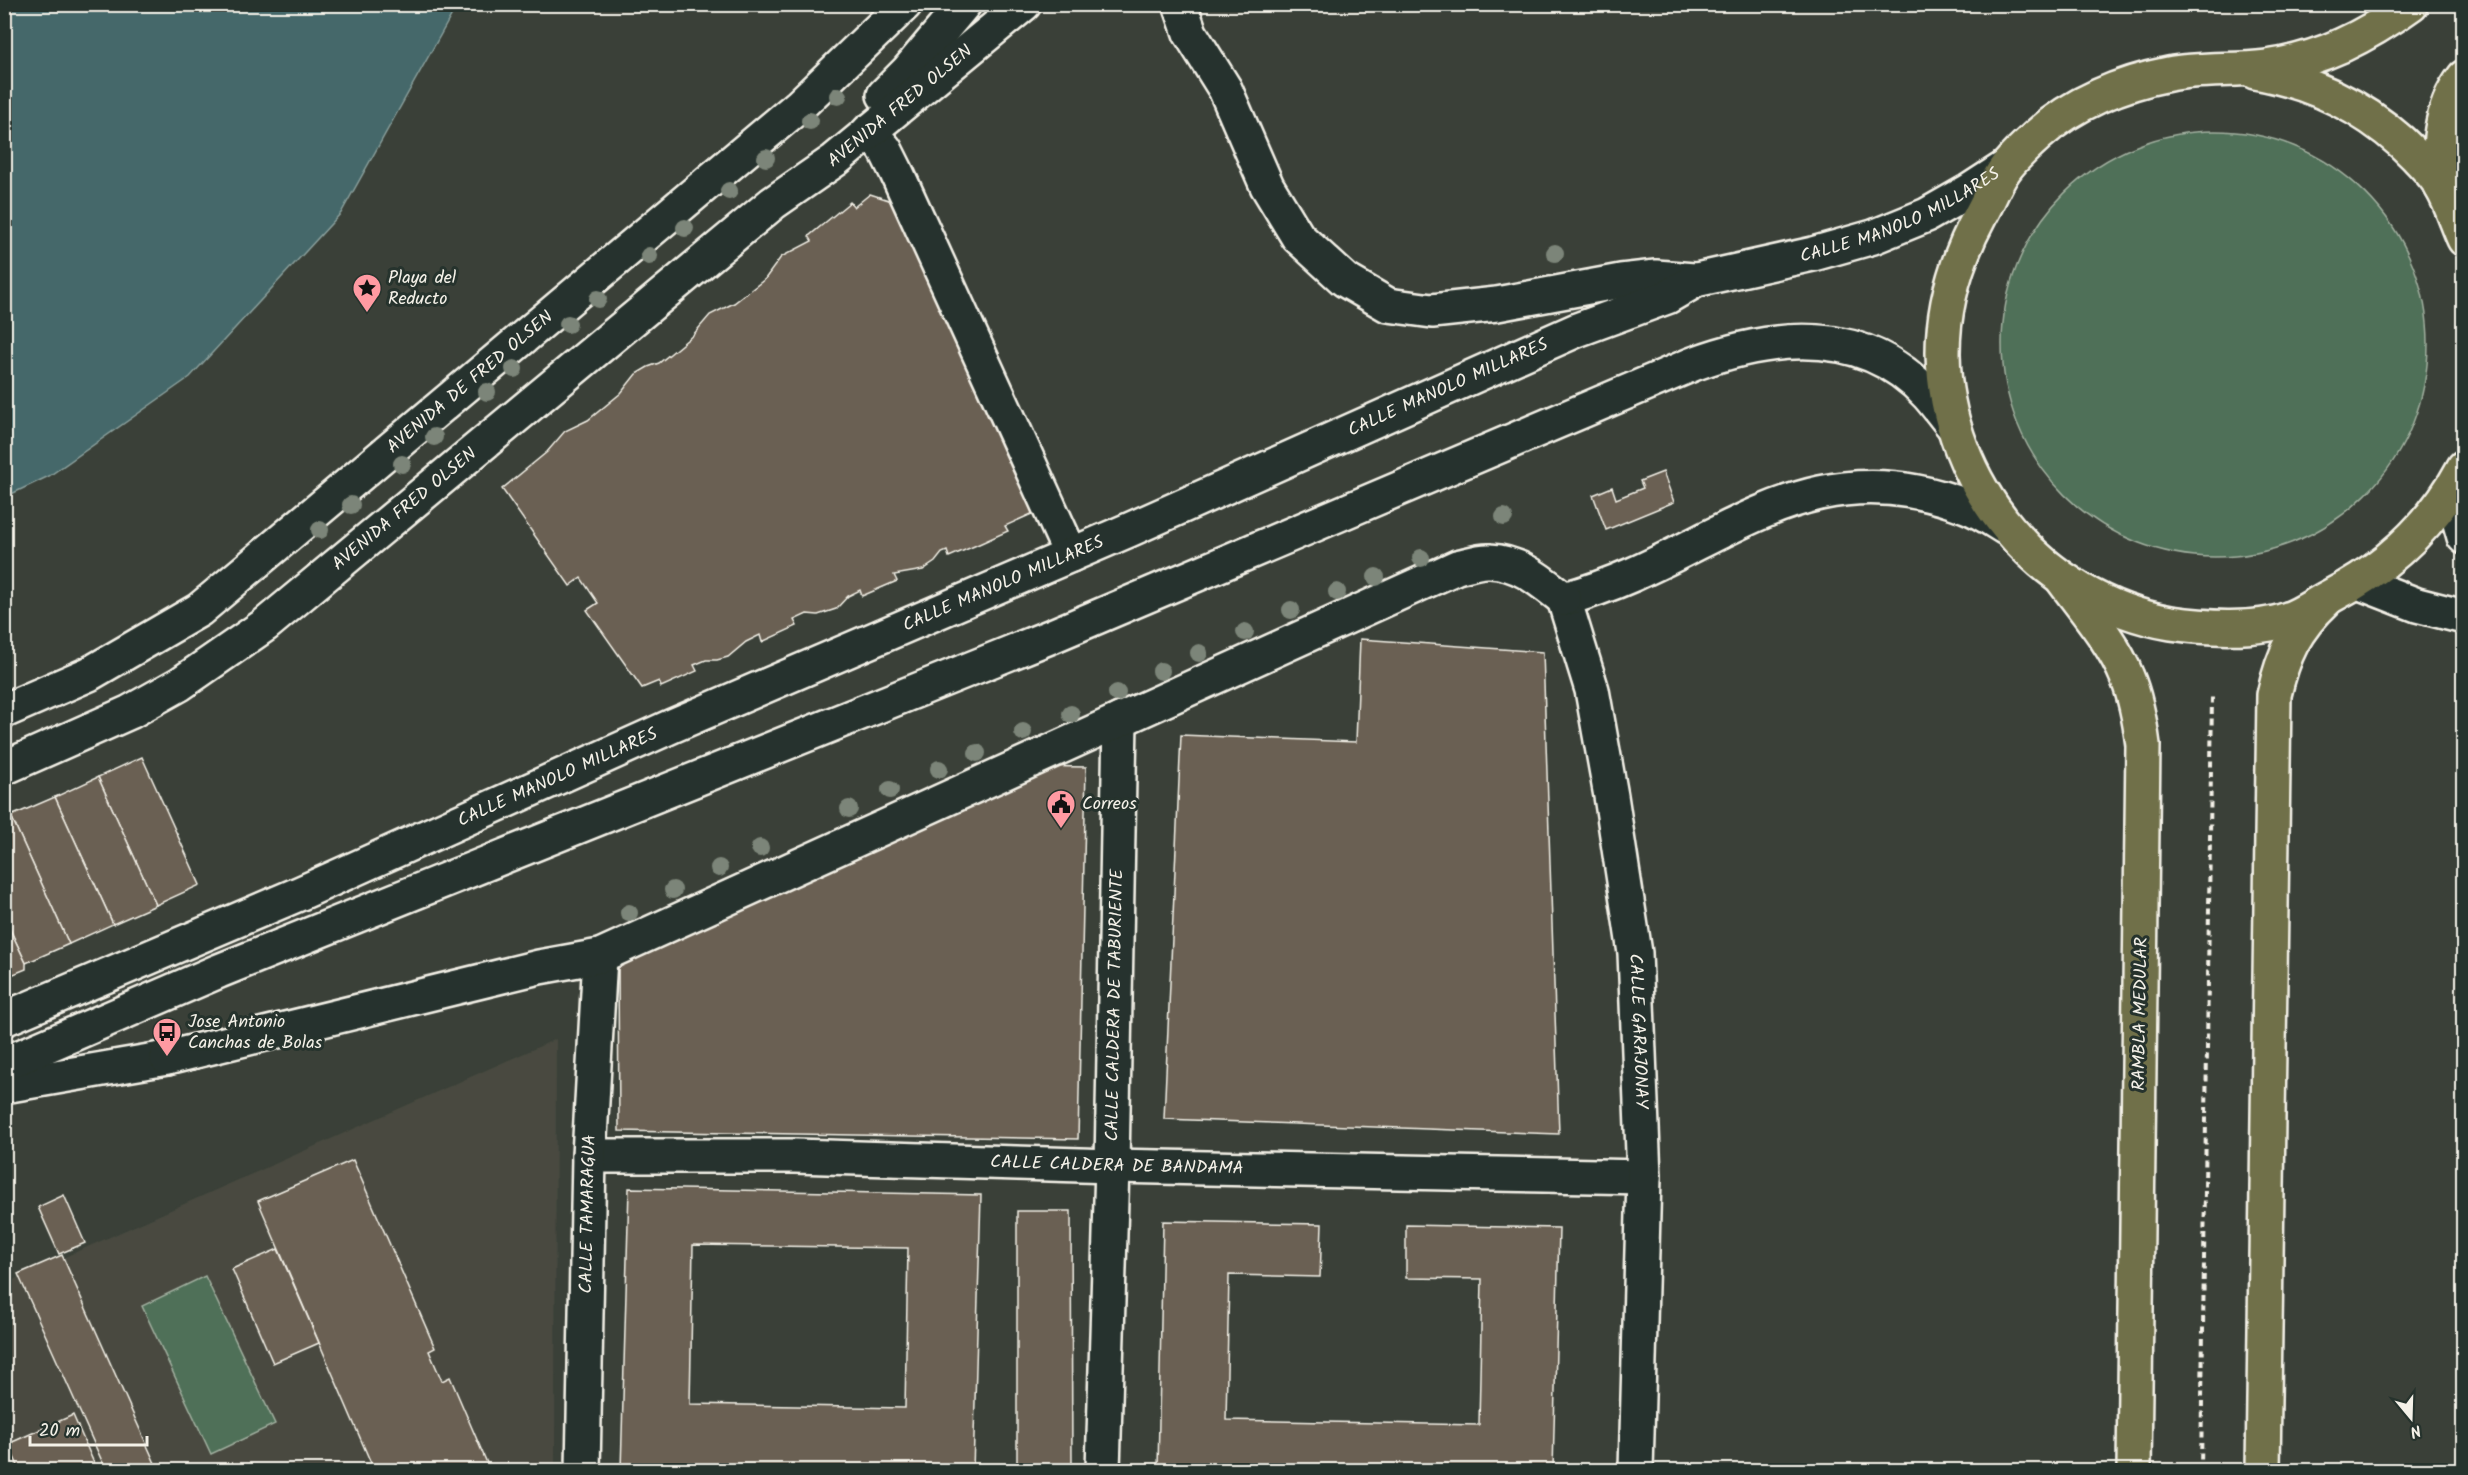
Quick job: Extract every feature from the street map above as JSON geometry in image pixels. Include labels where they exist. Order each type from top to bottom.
[{"type":"main road","points":[[2344,589],[2288,619],[2241,627],[2194,627],[2148,619],[2103,603],[2063,580],[2033,556],[2006,528],[1984,497],[1967,464],[1954,428],[1946,390],[1943,351],[1946,313],[1954,275],[1967,239],[2006,167],[2040,133],[2080,105],[2123,86],[2170,74],[2268,67],[2312,56],[2345,45],[2374,31],[2411,4]]},
{"type":"main road","points":[[2218,70],[2248,71],[2278,76],[2321,90],[2362,111],[2398,138],[2430,171],[2442,188],[2463,239]]},
{"type":"main road","points":[[2442,188],[2438,152],[2440,129],[2448,106],[2463,77]]},
{"type":"main road","points":[[2263,1470],[2274,695],[2281,666],[2292,640],[2310,615],[2410,542],[2457,479]]},
{"type":"main road","name":"RAMBLA MEDULAR","points":[[2063,580],[2101,633],[2127,677],[2140,724],[2143,745],[2134,1470]]},
{"type":"street","name":"AVENIDA DE FRED OLSEN","points":[[4,711],[89,674],[199,610],[800,105],[905,4]]},
{"type":"street","name":"AVENIDA FRED OLSEN","points":[[773,203],[825,148],[907,72],[964,4]]},
{"type":"street","name":"AVENIDA FRED OLSEN","points":[[4,768],[130,712],[180,684],[265,625],[773,203],[835,160],[1024,4]]},
{"type":"street","points":[[1180,4],[1190,33],[1225,89]]},
{"type":"street","points":[[1200,4],[1225,89],[1268,186],[1298,237],[1344,280],[1388,305],[1431,312],[1497,304],[1621,281],[1656,277],[1696,280]]},
{"type":"street","points":[[869,131],[885,149],[896,171],[1071,555]]},
{"type":"street","name":"CALLE MANOLO MILLARES","points":[[4,1019],[301,892],[672,726],[1071,555],[1576,330],[1666,297],[1696,280],[1813,254],[1874,237],[1927,214],[2006,167]]},
{"type":"street","points":[[4,1064],[219,971],[1052,636],[1730,350],[1767,343],[1802,341],[1832,342],[1862,350],[1886,361],[1912,380],[1928,394],[1954,428]]},
{"type":"street","points":[[2457,479],[2463,537]]},
{"type":"street","points":[[4,1086],[166,1058],[539,967],[600,956],[1457,567],[1488,560],[1510,564],[1533,574],[1564,599],[1626,580],[1765,509],[1803,496],[1841,488],[1899,487],[1926,493],[1969,506],[2006,528]]},
{"type":"street","points":[[2344,589],[2463,617]]},
{"type":"street","name":"CALLE GARAJONAY","points":[[1564,599],[1592,690],[1635,953],[1644,1177],[1636,1470]]},
{"type":"street","name":"CALLE CALDERA DE TABURIENTE","points":[[1103,1470],[1112,1166],[1120,720]]},
{"type":"street","name":"CALLE TAMARAGUA","points":[[583,1470],[590,1156],[600,956]]},
{"type":"street","name":"CALLE CALDERA DE BANDAMA","points":[[590,1156],[795,1156],[1112,1166],[1644,1177]]},
{"type":"path","points":[[2201,1470],[2212,697]]},
{"type":"shaded area","points":[[556,1039],[555,1470],[5,1470],[4,1284]]},
{"type":"green space","points":[[2215,131],[2257,135],[2297,147],[2333,167],[2366,193],[2392,226],[2412,262],[2424,302],[2428,344],[2424,386],[2412,426],[2392,462],[2366,495],[2333,521],[2297,541],[2257,553],[2215,557],[2173,553],[2133,541],[2097,521],[2064,495],[2038,462],[2018,426],[2006,386],[2002,344],[2006,302],[2018,262],[2038,226],[2064,193],[2097,167],[2133,147],[2173,135]]},
{"type":"green space","points":[[205,1276],[275,1424],[211,1454],[142,1306]]},
{"type":"water","points":[[4,5],[455,5],[341,213],[190,377],[49,476],[5,497]]},
{"type":"building","points":[[870,194],[892,201],[920,266],[926,264],[1036,512],[1005,526],[1008,531],[979,544],[949,557],[947,551],[942,553],[935,562],[923,570],[894,575],[897,581],[862,596],[860,590],[848,596],[836,609],[818,615],[807,614],[794,620],[797,626],[762,642],[760,635],[746,642],[728,657],[706,660],[694,665],[697,671],[661,687],[659,681],[642,688],[587,610],[598,603],[581,578],[570,586],[502,489],[547,452],[565,431],[588,420],[621,393],[636,374],[659,363],[693,335],[710,315],[734,303],[765,279],[781,257],[812,241],[809,236],[850,202],[854,207]]},
{"type":"building","points":[[1663,472],[1674,502],[1606,530],[1593,495],[1612,487],[1616,499],[1643,488],[1640,481]]},
{"type":"building","points":[[1360,639],[1543,652],[1559,1134],[1164,1119],[1181,735],[1356,742]]},
{"type":"building","points":[[142,757],[200,885],[156,905],[98,777]]},
{"type":"building","points":[[1025,766],[1086,767],[1078,1139],[619,1131],[618,962]]},
{"type":"building","points":[[98,777],[156,905],[113,924],[55,797]]},
{"type":"building","points":[[55,797],[113,924],[69,944],[11,816]]},
{"type":"building","points":[[11,816],[69,944],[26,963],[4,917],[4,819]]},
{"type":"building","points":[[4,917],[26,963],[26,969],[4,978]]},
{"type":"building","points":[[353,1160],[435,1348],[429,1351],[442,1381],[450,1377],[490,1470],[374,1470],[258,1201]]},
{"type":"building","points":[[629,1188],[981,1195],[973,1470],[621,1470]],"holes":[[[693,1245],[908,1248],[905,1408],[690,1404]]]},
{"type":"building","points":[[64,1195],[85,1243],[59,1254],[38,1207]]},
{"type":"building","points":[[1017,1211],[1071,1211],[1072,1470],[1017,1470]]},
{"type":"building","points":[[1163,1221],[1322,1224],[1320,1277],[1229,1275],[1226,1420],[1479,1425],[1482,1279],[1406,1278],[1406,1225],[1559,1228],[1553,1470],[1158,1470]]},
{"type":"building","points":[[278,1249],[319,1343],[273,1363],[232,1269]]},
{"type":"building","points":[[62,1255],[158,1470],[106,1470],[18,1274]]},
{"type":"building","points":[[73,1415],[97,1470],[20,1470],[8,1444]]},
{"type":"place","name":"Playa del Reducto","points":[[367,314]]},
{"type":"place","name":"Correos","points":[[1061,830]]},
{"type":"place","name":"Jose Antonio Canchas de Bolas","points":[[167,1058]]}]
